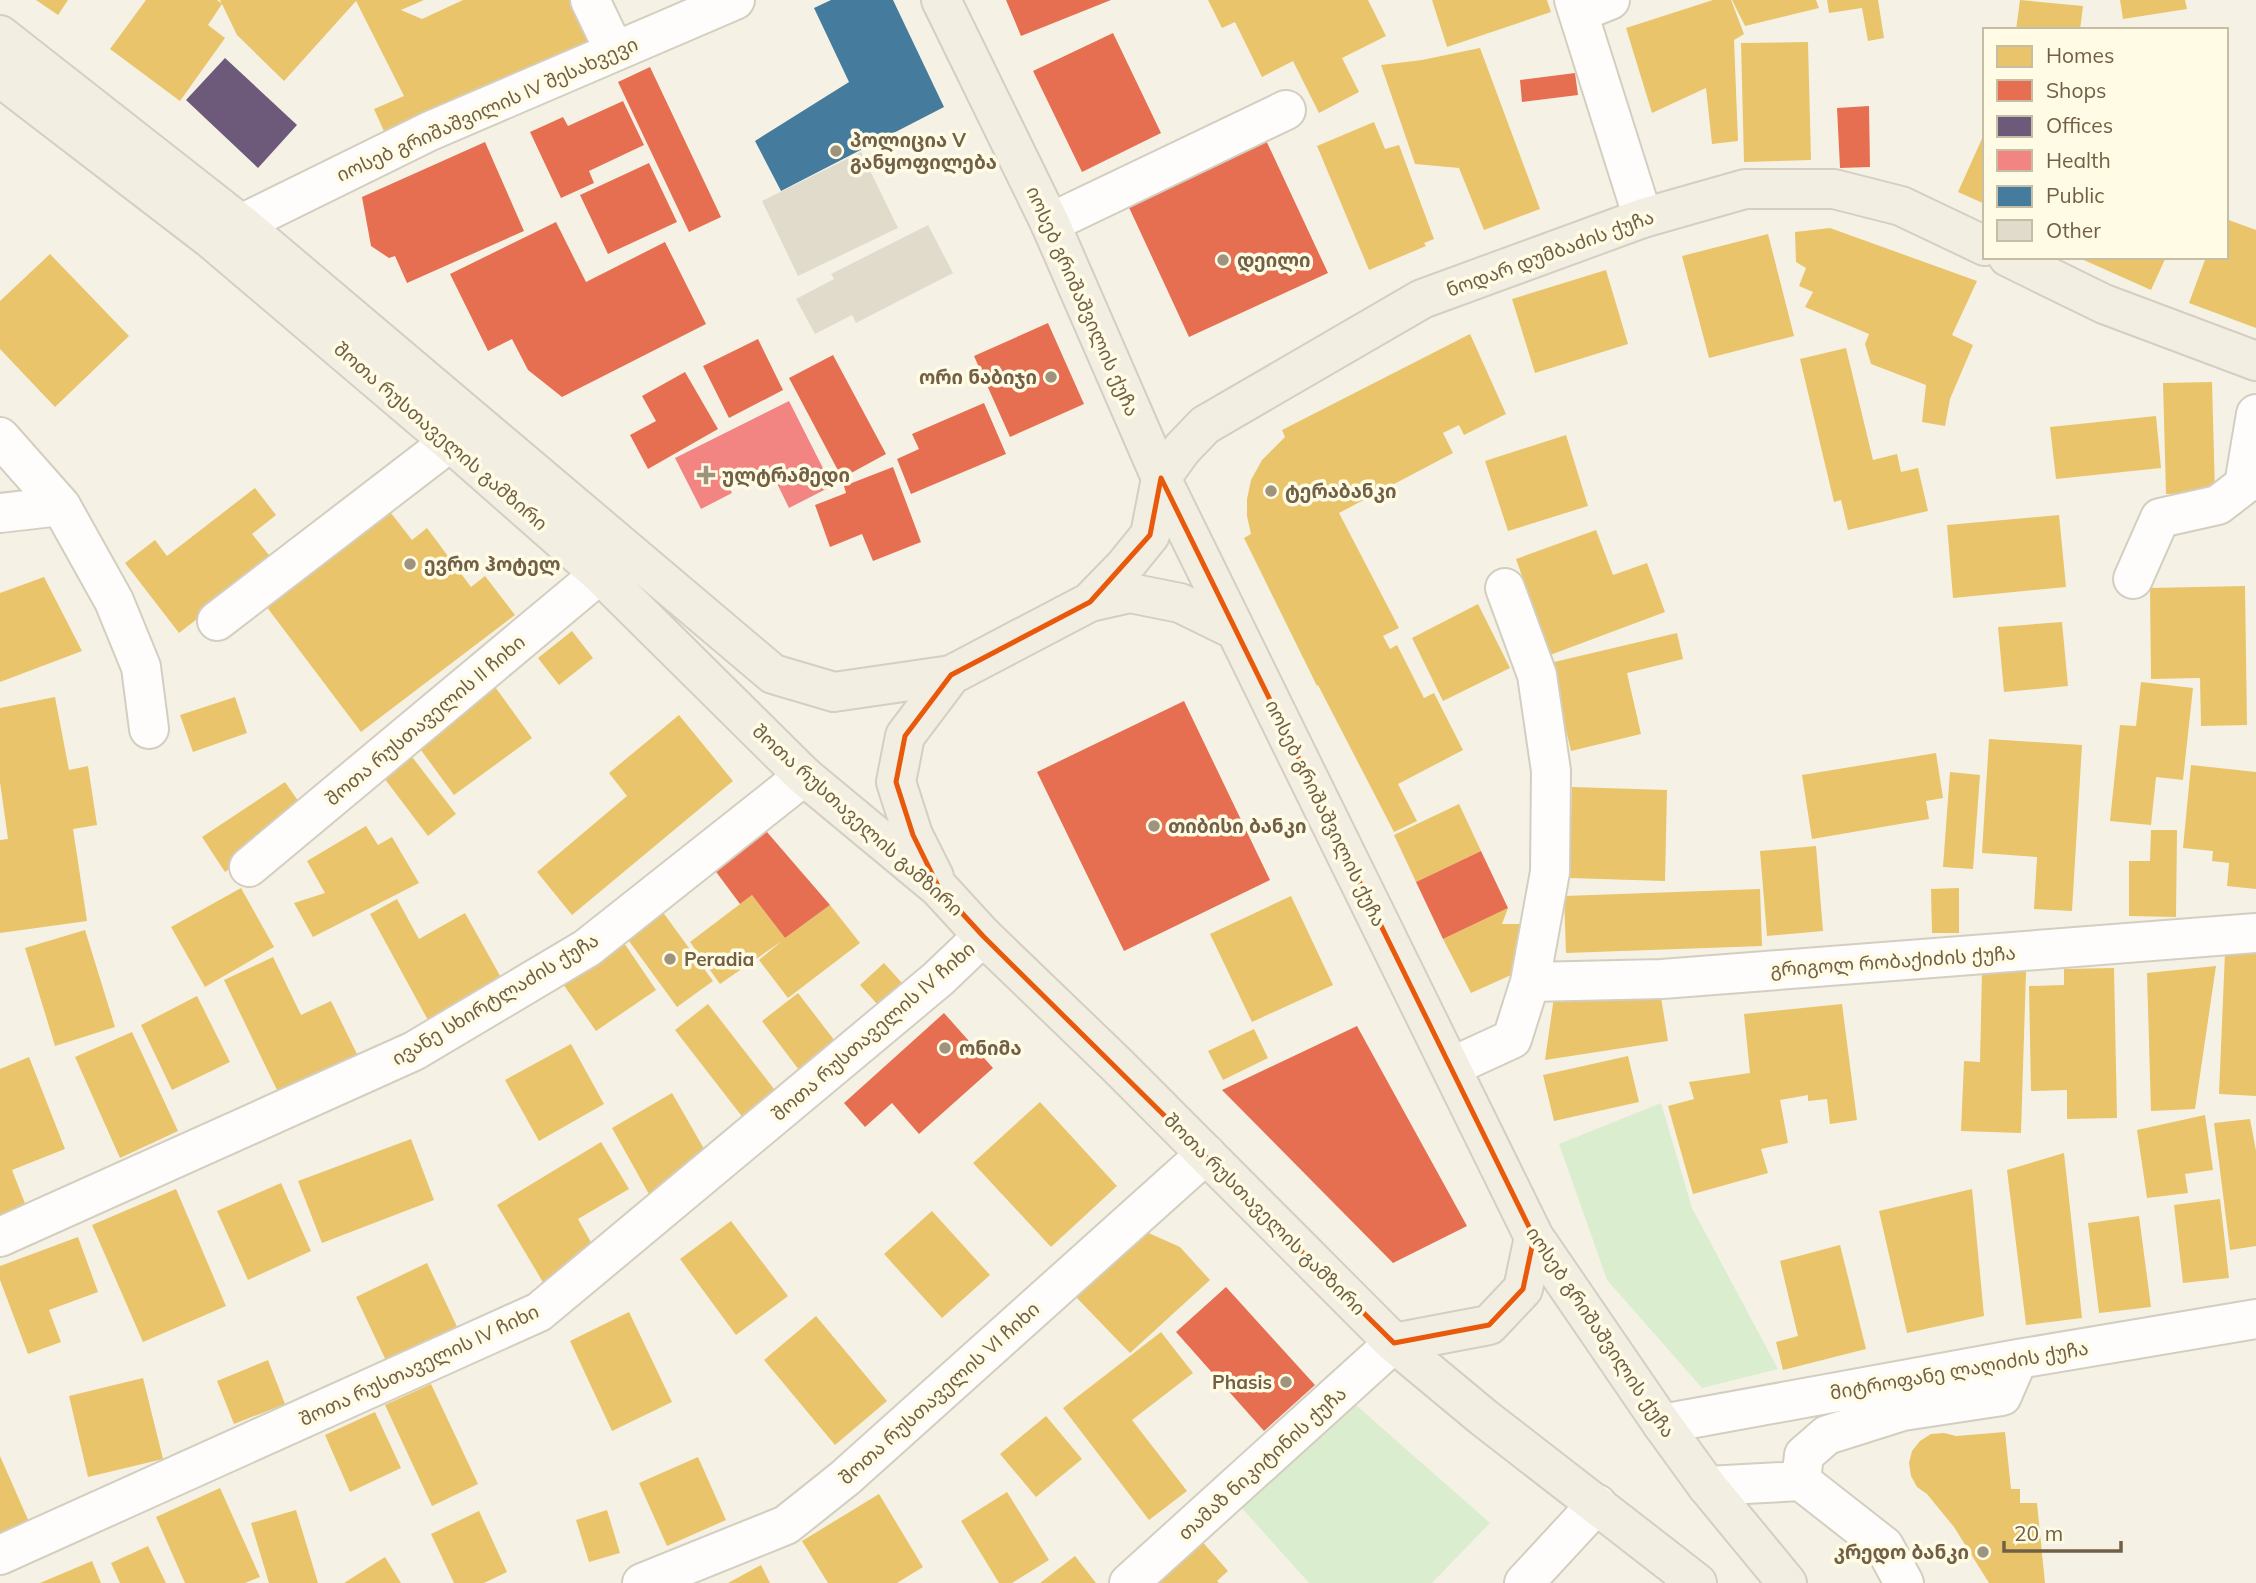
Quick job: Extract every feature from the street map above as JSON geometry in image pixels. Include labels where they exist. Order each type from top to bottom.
[{"type":"main road","name":"იოსებ გრიშაშვილის ქუჩა","points":[[941,0],[1050,223],[1161,478],[1534,1237],[1706,1486],[1787,1583]]},
{"type":"main road","name":"შოთა რუსთაველის გამზირი","points":[[0,35],[241,224],[774,674],[834,692],[951,675]]},
{"type":"main road","name":"შოთა რუსთაველის გამზირი","points":[[0,77],[211,239],[450,442],[600,574],[804,776],[939,888],[983,936],[1394,1343],[1483,1417],[1697,1583]]},
{"type":"main road","name":"ნოდარ დუმბაძის ქუჩა","points":[[1161,478],[1182,449],[1205,425],[1422,299],[1643,218],[1745,189],[1834,190],[1901,206],[1983,245]]},
{"type":"main road","points":[[2017,259],[2048,266],[2104,304],[2256,361]]},
{"type":"main road","points":[[1090,602],[1150,535],[1161,478]]},
{"type":"main road","points":[[939,888],[913,835],[896,782],[905,736],[951,675],[1090,602],[1130,593],[1180,603],[1235,630]]},
{"type":"main road","points":[[1394,1343],[1489,1325],[1523,1289],[1534,1237]]},
{"type":"street","points":[[590,0],[614,50]]},
{"type":"street","name":"იოსებ გრიშაშვილის IV შესახვევი","points":[[241,224],[429,131],[735,0]]},
{"type":"street","points":[[1588,4],[1643,218]]},
{"type":"street","points":[[1050,223],[1286,110]]},
{"type":"street","points":[[2133,579],[2160,519],[2218,505],[2244,485],[2256,414]]},
{"type":"street","points":[[0,438],[61,506],[114,601],[141,667],[149,729]]},
{"type":"street","points":[[217,621],[450,442]]},
{"type":"street","points":[[0,513],[61,506]]},
{"type":"street","name":"შოთა რუსთაველის II ჩიხი","points":[[249,867],[600,574]]},
{"type":"street","points":[[1451,1067],[1512,1039],[1530,982],[1550,872],[1550,771],[1537,676],[1505,588]]},
{"type":"street","name":"ივანე სხირტლაძის ქუჩა","points":[[0,1237],[414,1051],[587,948],[804,776]]},
{"type":"street","name":"გრიგოლ რობაქიძის ქუჩა","points":[[1530,982],[1662,979],[2256,933]]},
{"type":"street","name":"შოთა რუსთაველის IV ჩიხი","points":[[0,1555],[540,1312],[938,979],[983,936]]},
{"type":"street","name":"შოთა რუსთაველის VI ჩიხი","points":[[642,1583],[786,1525],[845,1478],[1206,1154]]},
{"type":"street","name":"მიტროფანე ლაღიძის ქუჩა","points":[[1661,1424],[2256,1319]]},
{"type":"street","name":"თამაზ ნიკიტინის ქუჩა","points":[[1129,1583],[1394,1343]]},
{"type":"street","points":[[1801,1481],[1804,1455],[1827,1435],[1903,1411],[2002,1396],[2018,1359]]},
{"type":"street","points":[[1706,1486],[1801,1481],[1884,1546],[1904,1583]]},
{"type":"street","points":[[1524,1583],[1597,1504]]},
{"type":"highlighted area","points":[[1161,478],[1534,1237],[1523,1289],[1489,1325],[1394,1343],[983,936],[939,888],[913,835],[896,782],[905,736],[951,675],[1090,602],[1150,535]]},
{"type":"green space","points":[[1661,1103],[1692,1208],[1778,1369],[1702,1388],[1607,1280],[1559,1144]]},
{"type":"green space","points":[[1356,1405],[1490,1523],[1432,1583],[1309,1583],[1240,1506]]},
{"type":"building: Homes","points":[[36,0],[68,0],[58,15]]},
{"type":"building: Homes","points":[[146,0],[217,0],[221,3],[220,0],[424,0],[401,10],[422,19],[463,0],[579,0],[599,46],[387,138],[374,109],[404,96],[356,1],[284,81],[237,35],[222,4],[208,25],[225,38],[180,101],[110,49]]},
{"type":"building: Homes","points":[[1208,0],[1368,0],[1386,36],[1342,58],[1359,92],[1319,113],[1293,61],[1262,77],[1235,22],[1222,28]]},
{"type":"building: Homes","points":[[1432,0],[1547,0],[1551,12],[1447,47]]},
{"type":"building: Homes","points":[[1713,0],[1731,0],[1744,34],[1734,40],[1738,141],[1712,144],[1706,88],[1652,113],[1626,28]]},
{"type":"building: Homes","points":[[1732,0],[1816,0],[1819,8],[1745,26]]},
{"type":"building: Homes","points":[[1827,0],[1878,0],[1884,38],[1868,41],[1862,8],[1829,13]]},
{"type":"building: Homes","points":[[2020,0],[2083,6],[2080,28],[2016,28]]},
{"type":"building: Homes","points":[[2120,0],[2185,0],[2187,9],[2123,19]]},
{"type":"building: Homes","points":[[1808,42],[1811,160],[1744,162],[1741,43]]},
{"type":"building: Homes","points":[[1480,48],[1540,209],[1484,230],[1459,168],[1415,164],[1381,65]]},
{"type":"building: Homes","points":[[1374,122],[1385,149],[1399,145],[1434,239],[1424,243],[1426,246],[1369,270],[1317,146]]},
{"type":"building: Homes","points":[[1983,136],[1983,203],[1958,192]]},
{"type":"building: Homes","points":[[2228,220],[2256,230],[2256,328],[2189,303],[2205,259],[2228,259]]},
{"type":"building: Homes","points":[[1830,228],[1977,281],[1952,335],[1973,345],[1950,399],[1945,426],[1922,422],[1926,385],[1871,364],[1865,344],[1869,334],[1805,307],[1813,292],[1799,286],[1806,268],[1796,262],[1795,232]]},
{"type":"building: Homes","points":[[1768,234],[1794,336],[1709,358],[1682,256]]},
{"type":"building: Homes","points":[[50,254],[129,336],[55,407],[0,349],[0,301]]},
{"type":"building: Homes","points":[[2081,259],[2165,259],[2151,290]]},
{"type":"building: Homes","points":[[1606,270],[1628,344],[1535,373],[1512,299]]},
{"type":"building: Homes","points":[[1470,334],[1506,414],[1464,435],[1459,425],[1443,433],[1453,453],[1339,513],[1399,628],[1383,636],[1390,649],[1397,645],[1424,698],[1434,693],[1463,750],[1398,784],[1417,821],[1394,832],[1317,686],[1244,538],[1251,534],[1247,499],[1251,480],[1262,460],[1285,437],[1282,430]]},
{"type":"building: Homes","points":[[1846,348],[1873,460],[1897,454],[1901,472],[1918,468],[1928,511],[1848,530],[1841,500],[1834,502],[1800,359]]},
{"type":"building: Homes","points":[[2212,382],[2215,493],[2166,494],[2163,383]]},
{"type":"building: Homes","points":[[2156,416],[2161,468],[2056,479],[2050,427]]},
{"type":"building: Homes","points":[[1566,435],[1588,506],[1508,531],[1485,461]]},
{"type":"building: Homes","points":[[255,488],[276,515],[252,534],[273,560],[179,633],[125,563],[155,540],[167,556]]},
{"type":"building: Homes","points":[[387,508],[412,540],[427,528],[471,587],[485,576],[515,615],[361,732],[263,602]]},
{"type":"building: Homes","points":[[2059,515],[2066,587],[1953,598],[1947,525]]},
{"type":"building: Homes","points":[[1596,530],[1613,575],[1647,563],[1665,612],[1550,655],[1516,559]]},
{"type":"building: Homes","points":[[44,577],[82,651],[0,682],[0,593]]},
{"type":"building: Homes","points":[[2245,586],[2247,725],[2201,726],[2200,678],[2151,679],[2150,588]]},
{"type":"building: Homes","points":[[1478,604],[1510,668],[1443,701],[1412,638]]},
{"type":"building: Homes","points":[[2062,622],[2068,686],[2004,692],[1998,627]]},
{"type":"building: Homes","points":[[572,631],[593,658],[559,685],[538,658]]},
{"type":"building: Homes","points":[[1677,633],[1683,659],[1627,673],[1641,734],[1571,751],[1550,663]]},
{"type":"building: Homes","points":[[2141,682],[2193,688],[2183,780],[2156,777],[2151,825],[2110,821],[2120,725],[2136,726]]},
{"type":"building: Homes","points":[[493,684],[532,738],[454,795],[415,742]]},
{"type":"building: Homes","points":[[55,697],[69,770],[88,766],[97,825],[73,829],[87,921],[0,933],[0,840],[8,839],[0,782],[0,708]]},
{"type":"building: Homes","points":[[235,697],[247,733],[193,752],[180,715]]},
{"type":"building: Homes","points":[[679,715],[733,781],[572,915],[537,872],[627,796],[609,773]]},
{"type":"building: Homes","points":[[1989,739],[2082,745],[2072,911],[2034,909],[2037,857],[1982,853]]},
{"type":"building: Homes","points":[[406,749],[456,814],[428,836],[378,770]]},
{"type":"building: Homes","points":[[1936,753],[1943,798],[1926,801],[1929,819],[1812,839],[1802,775]]},
{"type":"building: Homes","points":[[2191,765],[2256,772],[2256,889],[2227,886],[2229,863],[2212,861],[2213,851],[2183,848]]},
{"type":"building: Homes","points":[[1950,772],[1980,775],[1973,869],[1943,867]]},
{"type":"building: Homes","points":[[285,782],[308,815],[225,872],[202,837]]},
{"type":"building: Homes","points":[[1572,787],[1667,790],[1665,881],[1569,878]]},
{"type":"building: Homes","points":[[1459,804],[1481,851],[1416,882],[1394,835]]},
{"type":"building: Homes","points":[[366,826],[378,845],[392,837],[419,883],[313,937],[294,903],[325,893],[307,861]]},
{"type":"building: Homes","points":[[2151,830],[2177,830],[2176,917],[2129,916],[2129,861],[2150,861]]},
{"type":"building: Homes","points":[[1816,846],[1823,931],[1767,936],[1760,851]]},
{"type":"building: Homes","points":[[241,888],[274,947],[205,987],[171,927]]},
{"type":"building: Homes","points":[[1959,888],[1959,933],[1932,933],[1931,889]]},
{"type":"building: Homes","points":[[1760,889],[1762,946],[1566,953],[1564,896]]},
{"type":"building: Homes","points":[[752,895],[785,938],[830,905],[860,943],[788,998],[759,960],[782,941],[720,984],[690,942]]},
{"type":"building: Homes","points":[[1291,896],[1333,985],[1252,1022],[1210,934]]},
{"type":"building: Homes","points":[[397,899],[419,939],[465,913],[503,981],[429,1022],[370,914]]},
{"type":"building: Homes","points":[[1508,908],[1502,924],[1524,924],[1520,971],[1471,993],[1443,939]]},
{"type":"building: Homes","name":"Peradia","points":[[662,911],[713,981],[677,1007],[626,937]]},
{"type":"building: Homes","points":[[85,930],[115,1027],[55,1046],[25,948]]},
{"type":"building: Homes","points":[[624,943],[656,990],[596,1031],[563,984]]},
{"type":"building: Homes","points":[[2225,952],[2256,954],[2256,1096],[2219,1094]]},
{"type":"building: Homes","points":[[273,957],[301,1015],[331,1001],[358,1056],[279,1094],[224,980]]},
{"type":"building: Homes","points":[[884,963],[902,983],[878,1005],[860,985]]},
{"type":"building: Homes","points":[[2216,966],[2195,1109],[2151,1111],[2147,973]]},
{"type":"building: Homes","points":[[2114,968],[2117,1118],[2067,1119],[2067,1090],[2031,1091],[2029,986],[2064,985],[2064,969]]},
{"type":"building: Homes","points":[[1982,971],[2026,972],[2021,1133],[1961,1131],[1964,1061],[1980,1062]]},
{"type":"building: Homes","points":[[798,993],[838,1045],[802,1074],[762,1021]]},
{"type":"building: Homes","points":[[197,996],[230,1062],[172,1090],[141,1025]]},
{"type":"building: Homes","points":[[1554,997],[1661,997],[1668,1041],[1545,1060]]},
{"type":"building: Homes","points":[[708,1004],[788,1107],[754,1132],[675,1030]]},
{"type":"building: Homes","points":[[1842,1004],[1857,1120],[1830,1124],[1827,1099],[1808,1101],[1808,1095],[1780,1100],[1788,1143],[1761,1149],[1768,1173],[1693,1194],[1668,1106],[1694,1099],[1689,1082],[1750,1073],[1744,1014]]},
{"type":"building: Homes","points":[[1254,1029],[1268,1058],[1223,1080],[1208,1051]]},
{"type":"building: Homes","points":[[132,1032],[178,1131],[120,1158],[75,1057]]},
{"type":"building: Homes","points":[[571,1044],[604,1104],[539,1141],[505,1080]]},
{"type":"building: Homes","points":[[1628,1056],[1639,1102],[1554,1121],[1543,1075]]},
{"type":"building: Homes","points":[[29,1057],[65,1149],[12,1170],[28,1211],[0,1222],[0,1069]]},
{"type":"building: Homes","points":[[672,1093],[711,1161],[650,1196],[612,1128]]},
{"type":"building: Homes","points":[[1040,1102],[1117,1186],[1051,1247],[973,1163]]},
{"type":"building: Homes","points":[[2205,1115],[2213,1170],[2185,1174],[2188,1193],[2147,1198],[2137,1130]]},
{"type":"building: Homes","points":[[2250,1119],[2256,1151],[2256,1246],[2230,1250],[2214,1123]]},
{"type":"building: Homes","points":[[411,1139],[434,1200],[322,1243],[298,1181]]},
{"type":"building: Homes","points":[[601,1142],[629,1189],[578,1219],[597,1253],[544,1284],[497,1205]]},
{"type":"building: Homes","points":[[2064,1153],[2082,1318],[2026,1325],[2007,1170]]},
{"type":"building: Homes","points":[[281,1183],[311,1251],[248,1280],[217,1211]]},
{"type":"building: Homes","points":[[176,1189],[226,1306],[143,1342],[92,1225]]},
{"type":"building: Homes","points":[[1972,1189],[1984,1316],[1907,1333],[1879,1211]]},
{"type":"building: Homes","points":[[2220,1199],[2229,1278],[2183,1283],[2174,1205]]},
{"type":"building: Homes","points":[[932,1211],[990,1275],[942,1318],[884,1254]]},
{"type":"building: Homes","points":[[2139,1216],[2151,1307],[2099,1313],[2088,1223]]},
{"type":"building: Homes","points":[[731,1221],[788,1296],[736,1335],[680,1259]]},
{"type":"building: Homes","points":[[1142,1230],[1180,1247],[1210,1280],[1130,1353],[1074,1295]]},
{"type":"building: Homes","points":[[78,1237],[98,1292],[49,1310],[61,1342],[28,1354],[0,1280],[0,1266]]},
{"type":"building: Homes","points":[[1840,1245],[1866,1349],[1783,1370],[1776,1342],[1798,1336],[1780,1261]]},
{"type":"building: Homes","points":[[427,1263],[461,1335],[390,1369],[356,1297]]},
{"type":"building: Homes","points":[[629,1312],[672,1402],[612,1431],[570,1341]]},
{"type":"building: Homes","points":[[816,1316],[887,1401],[835,1445],[764,1360]]},
{"type":"building: Homes","points":[[1161,1332],[1193,1373],[1132,1420],[1187,1491],[1149,1520],[1063,1408]]},
{"type":"building: Homes","points":[[268,1360],[285,1404],[234,1424],[217,1381]]},
{"type":"building: Homes","points":[[143,1378],[163,1459],[88,1477],[69,1396]]},
{"type":"building: Homes","points":[[431,1384],[478,1484],[432,1506],[385,1405]]},
{"type":"building: Homes","points":[[375,1412],[401,1468],[350,1492],[325,1435]]},
{"type":"building: Homes","points":[[1046,1416],[1082,1459],[1036,1497],[1000,1454]]},
{"type":"building: Homes","points":[[2005,1432],[2011,1489],[2020,1489],[2020,1503],[2037,1503],[2045,1583],[1989,1583],[1954,1527],[1927,1494],[1917,1487],[1911,1476],[1909,1463],[1912,1451],[1920,1441],[1931,1434],[1956,1436]]},
{"type":"building: Homes","points":[[0,1456],[29,1522],[0,1535]]},
{"type":"building: Homes","points":[[698,1457],[726,1520],[667,1546],[639,1483]]},
{"type":"building: Homes","points":[[220,1488],[260,1577],[245,1583],[185,1583],[156,1517]]},
{"type":"building: Homes","points":[[1007,1492],[1049,1560],[1012,1583],[999,1583],[961,1521]]},
{"type":"building: Homes","points":[[879,1494],[923,1567],[897,1583],[828,1583],[802,1541]]},
{"type":"building: Homes","points":[[296,1510],[318,1583],[269,1583],[251,1523]]},
{"type":"building: Homes","points":[[607,1510],[620,1553],[589,1562],[576,1520]]},
{"type":"building: Homes","points":[[479,1511],[507,1572],[484,1583],[454,1583],[431,1534]]},
{"type":"building: Homes","points":[[1199,1538],[1228,1571],[1217,1581],[1219,1583],[1150,1583]]},
{"type":"building: Homes","points":[[148,1546],[166,1583],[120,1583],[111,1563]]},
{"type":"building: Homes","points":[[1075,1556],[1096,1583],[1040,1583]]},
{"type":"building: Homes","points":[[385,1557],[401,1583],[344,1583]]},
{"type":"building: Homes","points":[[92,1561],[101,1583],[40,1583]]},
{"type":"building: Homes","points":[[761,1565],[770,1583],[728,1583]]},
{"type":"building: Shops","points":[[1006,0],[1111,0],[1021,36]]},
{"type":"building: Shops","points":[[1113,33],[1161,133],[1082,172],[1033,71]]},
{"type":"building: Shops","points":[[650,67],[721,217],[689,232],[618,82]]},
{"type":"building: Shops","points":[[1575,73],[1578,95],[1522,102],[1520,80]]},
{"type":"building: Shops","points":[[623,101],[644,145],[589,171],[594,183],[561,198],[530,132],[563,117],[568,126]]},
{"type":"building: Shops","points":[[1869,106],[1870,167],[1840,168],[1837,108]]},
{"type":"building: Shops","points":[[1264,136],[1328,273],[1189,337],[1126,201]]},
{"type":"building: Shops","points":[[485,142],[524,231],[407,283],[395,256],[389,258],[371,246],[362,197]]},
{"type":"building: Shops","points":[[649,163],[677,222],[608,254],[580,195]]},
{"type":"building: Shops","points":[[556,222],[586,282],[665,242],[706,324],[562,397],[528,370],[512,339],[488,351],[450,274]]},
{"type":"building: Shops","points":[[1048,323],[1084,404],[1010,437],[974,356]]},
{"type":"building: Shops","points":[[758,339],[783,390],[729,418],[703,366]]},
{"type":"building: Shops","points":[[833,355],[886,454],[842,478],[789,378]]},
{"type":"building: Shops","points":[[685,372],[718,429],[648,469],[630,435],[656,421],[642,396]]},
{"type":"building: Shops","points":[[984,403],[1006,454],[911,494],[897,459],[919,449],[912,434]]},
{"type":"building: Shops","points":[[893,467],[921,542],[873,561],[862,534],[830,547],[815,505],[846,493],[844,486]]},
{"type":"building: Shops","name":"თიბისი ბანკი","points":[[1184,701],[1270,880],[1124,951],[1037,772]]},
{"type":"building: Shops","points":[[761,825],[830,905],[785,938],[752,895],[740,904],[708,861]]},
{"type":"building: Shops","points":[[1481,851],[1508,908],[1443,939],[1416,882]]},
{"type":"building: Shops","points":[[944,1013],[993,1068],[919,1134],[892,1103],[865,1127],[844,1103]]},
{"type":"building: Shops","points":[[1357,1026],[1467,1226],[1393,1263],[1222,1090]]},
{"type":"building: Shops","points":[[1226,1287],[1315,1385],[1264,1431],[1176,1332]]},
{"type":"building: Offices","points":[[225,58],[297,125],[258,168],[186,100]]},
{"type":"building: Health","points":[[789,401],[832,486],[789,508],[768,465],[728,485],[732,493],[701,509],[675,458]]},
{"type":"building: Public","points":[[831,0],[893,0],[944,107],[781,191],[755,141],[849,82],[814,8]]},
{"type":"building: Other","points":[[861,152],[898,228],[798,276],[762,201]]},
{"type":"building: Other","points":[[928,225],[953,273],[856,323],[852,315],[815,334],[796,299],[834,279],[831,274]]},
{"type":"place","name":"პოლიცია V განყოფილება","points":[[836,151]]},
{"type":"place","name":"დეილი","points":[[1223,260]]},
{"type":"place","name":"ორი ნაბიჯი","points":[[1051,377]]},
{"type":"place","name":"ულტრამედი","points":[[706,475]]},
{"type":"place","name":"ტერაბანკი","points":[[1271,491]]},
{"type":"place","name":"ევრო ჰოტელ","points":[[410,564]]},
{"type":"place","name":"თიბისი ბანკი","points":[[1154,826]]},
{"type":"place","name":"Peradia","points":[[670,959]]},
{"type":"place","name":"ონიმა","points":[[945,1048]]},
{"type":"place","name":"Phasis","points":[[1286,1382]]},
{"type":"place","name":"კრედო ბანკი","points":[[1983,1552]]}]
